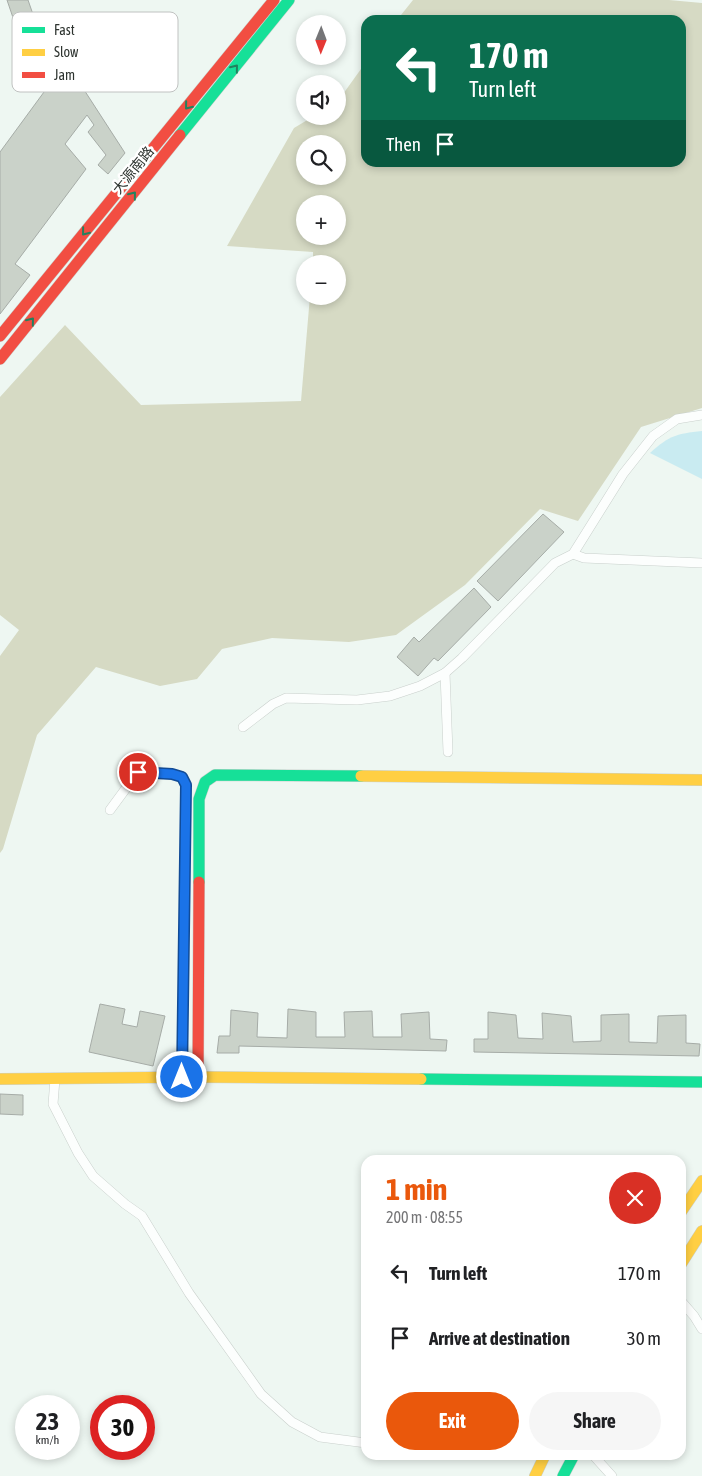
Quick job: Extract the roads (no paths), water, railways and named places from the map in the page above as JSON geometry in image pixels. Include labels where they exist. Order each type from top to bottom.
[{"type":"street","name":"大源南路","points":[[0,336],[274,0]]},
{"type":"street","name":"大源南路","points":[[0,359],[289,0]]},
{"type":"street","points":[[243,727],[272,704],[286,698],[356,700],[390,696],[420,686],[445,673],[555,563],[573,554],[623,474],[653,436],[677,420],[702,414]]},
{"type":"street","points":[[573,554],[584,558],[702,563]]},
{"type":"street","points":[[445,673],[448,752]]},
{"type":"street","points":[[110,810],[138,772],[172,774],[182,777],[186,785],[182,1077]]},
{"type":"street","points":[[198,1077],[199,799],[205,782],[215,775],[702,780]]},
{"type":"street","points":[[0,1079],[198,1077],[702,1082]]},
{"type":"street","points":[[55,1079],[53,1104],[78,1153],[93,1176],[142,1216],[189,1293],[261,1394],[292,1422],[320,1437],[361,1442]]},
{"type":"street","points":[[686,1205],[702,1181]]},
{"type":"street","points":[[686,1256],[702,1231]]},
{"type":"street","points":[[686,1307],[702,1329]]},
{"type":"street","points":[[535,1476],[543,1460]]},
{"type":"street","points":[[564,1476],[572,1460]]},
{"type":"street","points":[[597,1460],[612,1476]]},
{"type":"water","points":[[702,431],[702,479],[650,453],[674,436]]}]
